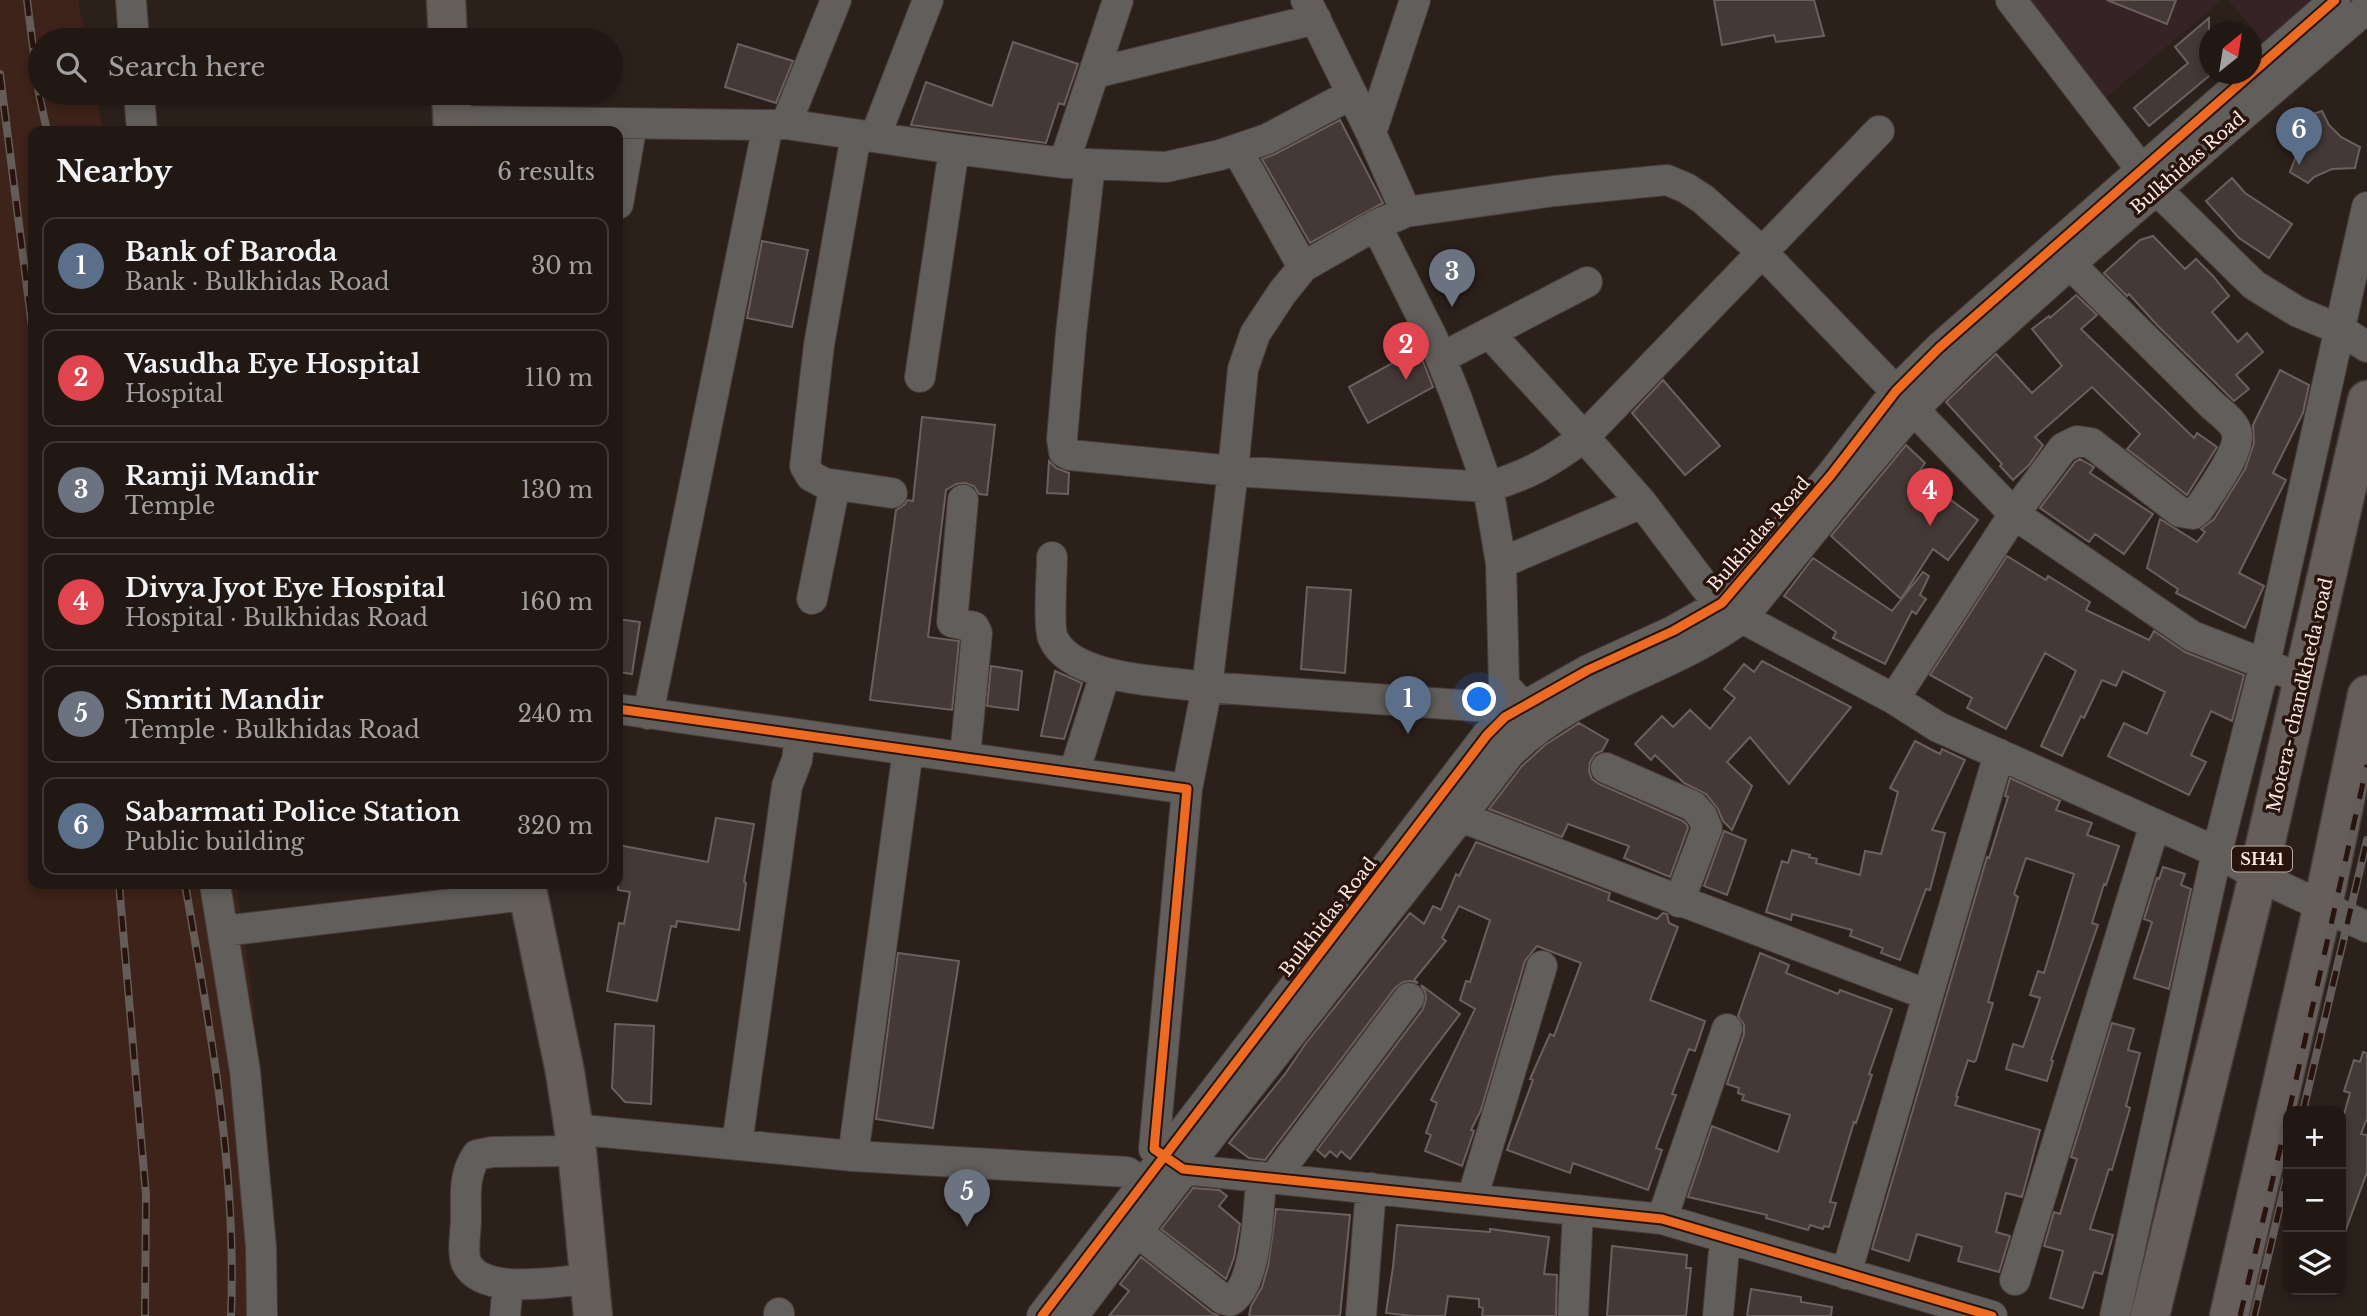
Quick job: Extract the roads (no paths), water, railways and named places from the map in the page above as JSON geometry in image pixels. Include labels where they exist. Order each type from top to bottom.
[{"type":"main road","points":[[446,0],[447,28]]},
{"type":"main road","name":"Motera- chandkheda road","points":[[2150,1316],[2258,876],[2367,400]]},
{"type":"main road","points":[[2229,1316],[2323,905],[2367,695]]},
{"type":"main road","points":[[527,890],[565,1072],[575,1140],[593,1316]]},
{"type":"street","points":[[131,0],[133,28]]},
{"type":"street","points":[[648,714],[777,125],[836,0]]},
{"type":"street","points":[[892,493],[824,484],[811,476],[806,466],[819,345],[865,136],[928,0]]},
{"type":"street","points":[[1118,0],[1095,73],[1077,164],[1071,333],[1062,439],[1064,452],[1078,456],[1233,471],[1488,487],[1536,469],[1584,437],[1879,131]]},
{"type":"street","points":[[1371,133],[1415,0]]},
{"type":"street","points":[[2011,0],[2150,180],[2254,285],[2298,312],[2341,330],[2367,347]]},
{"type":"street","name":"Bulkhidas Road","points":[[1905,400],[1970,354],[2070,264],[2150,180],[2335,0]]},
{"type":"street","name":"Bulkhidas Road","points":[[1073,1316],[1136,1231],[1153,1190],[1487,735],[1597,693],[1728,628],[1732,610],[1849,486],[1939,348],[2042,256],[2150,180],[2367,8]]},
{"type":"street","points":[[1095,73],[1311,10],[1406,212]]},
{"type":"street","points":[[452,115],[632,124],[777,125],[1077,164],[1166,167],[1237,150],[1267,139],[1352,94]]},
{"type":"street","points":[[140,105],[142,126]]},
{"type":"street","points":[[623,175],[632,124]]},
{"type":"street","points":[[920,377],[954,149]]},
{"type":"street","points":[[1237,150],[1303,267]]},
{"type":"street","points":[[1985,1315],[1662,1219],[1267,1178],[1173,1162],[1154,1149],[1187,789],[1207,687],[1243,369],[1255,334],[1303,267],[1376,225],[1406,212],[1554,191],[1667,180],[1703,198],[1762,251],[2014,514],[2192,636],[2303,679]]},
{"type":"street","points":[[2115,1316],[2217,852],[2264,663],[2367,207]]},
{"type":"street","points":[[1376,225],[1441,358],[1488,487],[1501,563],[1504,685],[1523,722]]},
{"type":"street","points":[[1894,699],[2014,514],[2063,448],[2077,441],[2091,443],[2180,512],[2193,514],[2199,509],[2234,451],[2237,434],[2231,421],[2070,264]]},
{"type":"street","points":[[1441,358],[1587,282]]},
{"type":"street","points":[[1490,334],[1642,503],[1690,570],[1732,610],[1894,699],[1938,727],[2217,852],[2258,876],[2367,927]]},
{"type":"street","points":[[812,599],[835,485]]},
{"type":"street","points":[[963,500],[952,622],[974,627],[977,632],[965,756]]},
{"type":"street","points":[[1501,563],[1642,503]]},
{"type":"street","points":[[1052,557],[1052,637],[1070,658],[1105,674],[1207,687],[1489,707],[1523,722]]},
{"type":"street","points":[[1074,773],[1105,674]]},
{"type":"street","points":[[623,710],[1187,789]]},
{"type":"street","name":"Bulkhidas Road","points":[[1173,1162],[1382,920],[1509,754],[1523,722]]},
{"type":"street","points":[[737,1143],[787,786],[797,760],[800,735]]},
{"type":"street","points":[[853,1156],[908,750]]},
{"type":"street","points":[[1846,1274],[1999,754]]},
{"type":"street","points":[[1606,768],[1693,806],[1702,816],[1707,828],[1679,902]]},
{"type":"street","points":[[1461,817],[1928,995]]},
{"type":"street","points":[[2015,1280],[2155,824]]},
{"type":"street","points":[[216,889],[246,1071],[261,1247],[262,1316]]},
{"type":"street","points":[[223,931],[527,890]]},
{"type":"street","points":[[1472,1199],[1542,966]]},
{"type":"street","points":[[1136,1231],[1223,1299],[1230,1301],[1240,1293],[1247,1278],[1267,1178],[1409,998]]},
{"type":"street","points":[[1662,1219],[1727,1029]]},
{"type":"street","points":[[589,1279],[508,1284],[488,1281],[473,1272],[465,1259],[467,1175],[477,1156],[575,1140],[737,1143],[853,1156],[1127,1172],[1153,1190],[1042,1316]]},
{"type":"street","points":[[1362,1316],[1371,1188]]},
{"type":"street","points":[[1573,1316],[1577,1210]]},
{"type":"street","points":[[1718,1316],[1725,1239]]},
{"type":"street","points":[[505,1316],[508,1284]]},
{"type":"railway","points":[[27,0],[31,28]]},
{"type":"railway","points":[[0,74],[28,295]]},
{"type":"railway","points":[[41,105],[46,126]]},
{"type":"railway","points":[[2290,1106],[2367,765]]},
{"type":"railway","points":[[2304,1106],[2367,840]]},
{"type":"railway","points":[[119,889],[146,1195],[145,1316]]},
{"type":"railway","points":[[186,889],[212,1045],[226,1153],[232,1261],[231,1316]]},
{"type":"railway","points":[[2240,1316],[2283,1137]]},
{"type":"railway","points":[[2254,1316],[2283,1193]]},
{"type":"place","name":"Sabarmati Police Station","points":[[2299,165]]},
{"type":"place","name":"Ramji Mandir","points":[[1452,307]]},
{"type":"place","name":"Vasudha Eye Hospital","points":[[1406,380]]},
{"type":"place","name":"Divya Jyot Eye Hospital","points":[[1930,526]]},
{"type":"place","name":"Bank of Baroda","points":[[1408,734]]},
{"type":"place","name":"Smriti Mandir","points":[[967,1227]]}]
